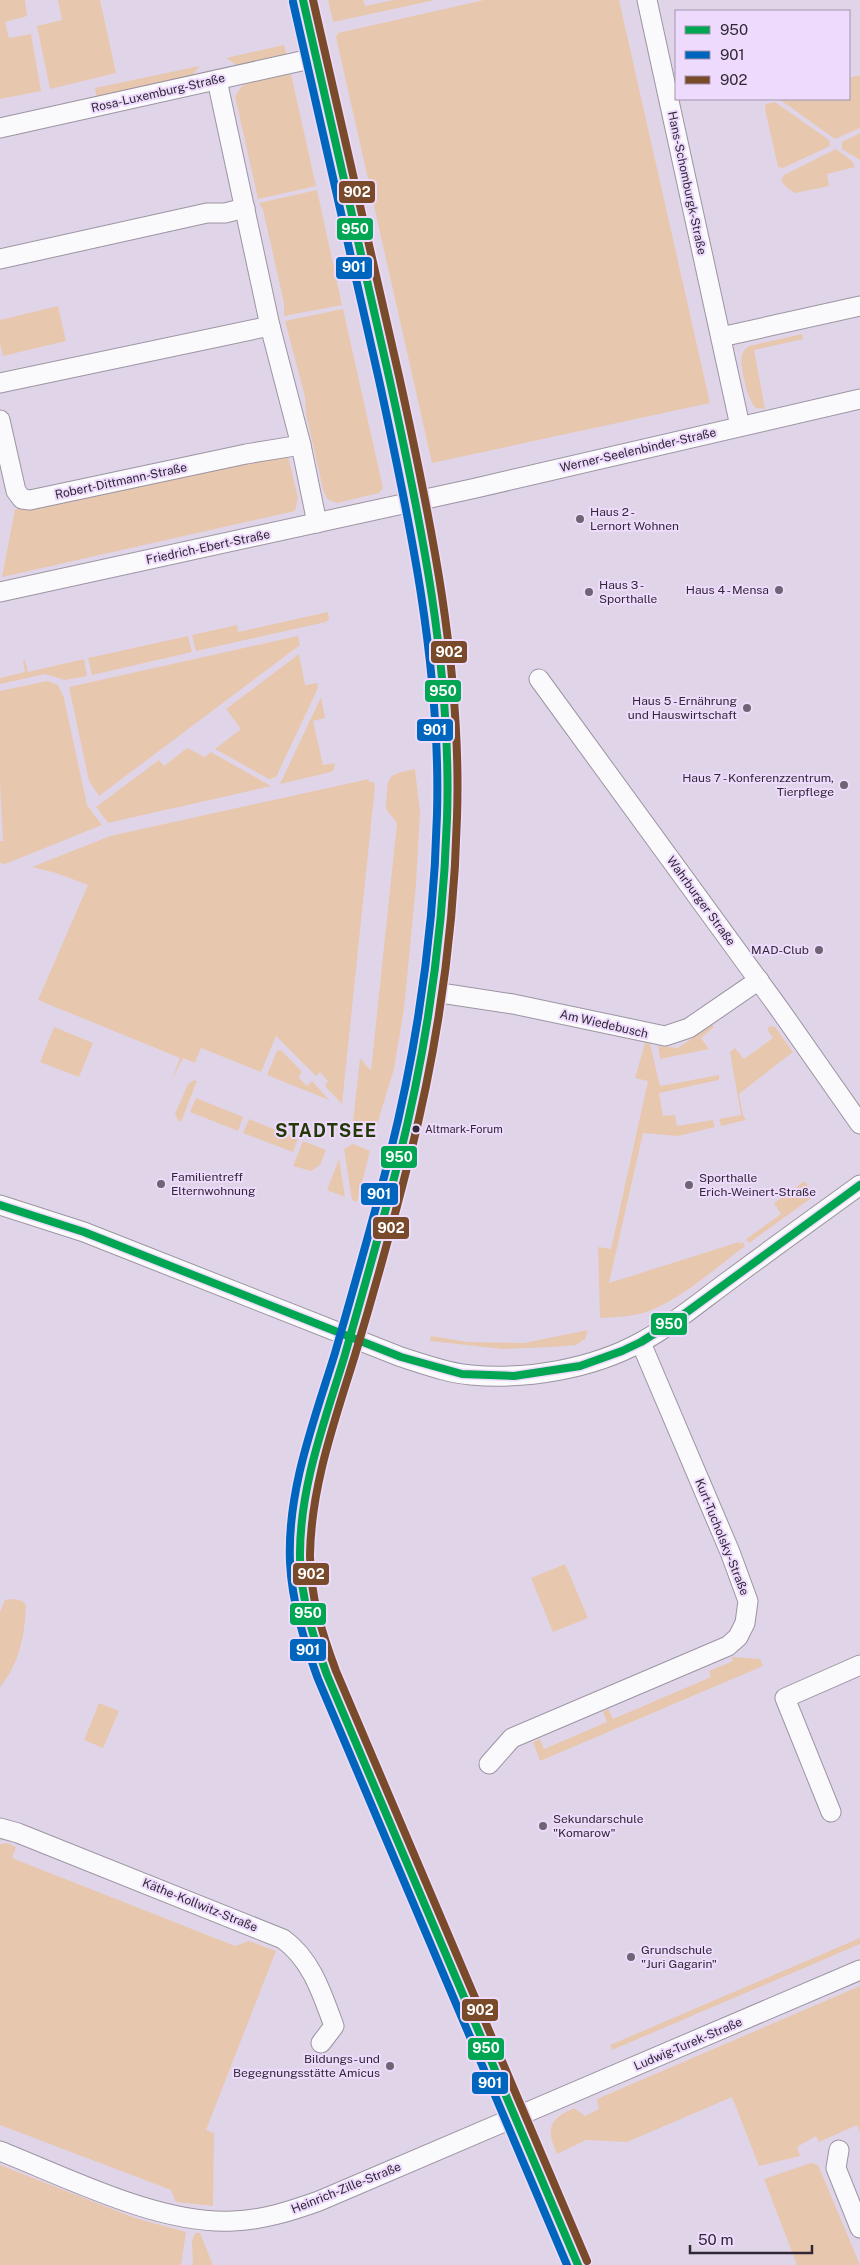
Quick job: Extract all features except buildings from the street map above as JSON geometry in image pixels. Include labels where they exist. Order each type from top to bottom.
[{"type":"street","points":[[303,0],[315,58],[346,182],[415,501],[440,664],[448,733],[446,862],[434,992],[412,1104],[350,1339],[322,1426],[307,1487],[300,1561],[306,1611],[327,1675],[578,2265]]},
{"type":"street","name":"Hans-Schomburgk-Straße","points":[[647,0],[740,426]]},
{"type":"street","name":"Rosa-Luxemburg-Straße","points":[[0,128],[315,58]]},
{"type":"street","points":[[217,80],[270,326],[301,445],[317,523]]},
{"type":"street","points":[[0,259],[207,213],[225,213],[245,208]]},
{"type":"street","points":[[721,337],[860,306]]},
{"type":"street","points":[[0,383],[270,326]]},
{"type":"street","name":"Werner-Seelenbinder-Straße","points":[[415,501],[860,399]]},
{"type":"street","name":"Robert-Dittmann-Straße","points":[[0,420],[16,491],[22,499],[30,500],[246,454],[301,445]]},
{"type":"street","name":"Friedrich-Ebert-Straße","points":[[0,592],[415,501]]},
{"type":"street","name":"Wahrburger Straße","points":[[539,679],[759,980],[860,1124]]},
{"type":"street","name":"Am Wiedebusch","points":[[434,992],[513,1004],[665,1036],[689,1028],[759,980]]},
{"type":"street","points":[[0,1205],[93,1236],[350,1339],[401,1357],[446,1371],[470,1375],[496,1376],[557,1370],[597,1360],[641,1343],[860,1185]]},
{"type":"street","name":"Kurt-Tucholsky-Straße","points":[[489,1764],[512,1738],[728,1646],[738,1637],[745,1623],[748,1601],[742,1584],[641,1343]]},
{"type":"street","points":[[831,1812],[785,1698],[860,1665]]},
{"type":"street","name":"Käthe-Kollwitz-Straße","points":[[0,1828],[18,1833],[283,1939],[295,1947],[303,1957],[317,1984],[334,2026],[321,2043]]},
{"type":"street","name":"Ludwig-Turek-Straße","points":[[516,2118],[860,1970]]},
{"type":"street","name":"Heinrich-Zille-Straße","points":[[0,2151],[150,2209],[192,2219],[233,2221],[295,2210],[516,2118]]},
{"type":"street","points":[[839,2150],[836,2168],[860,2228]]},
{"type":"shaded area","points":[[0,0],[25,0],[27,16],[5,22],[9,38],[31,34],[41,91],[0,99]]},
{"type":"shaded area","points":[[58,0],[100,0],[116,73],[50,89],[37,26],[62,20]]},
{"type":"shaded area","points":[[328,0],[363,0],[365,6],[394,0],[435,0],[333,22]]},
{"type":"shaded area","points":[[484,0],[619,0],[710,403],[432,463],[336,37],[338,33]]},
{"type":"shaded area","points":[[284,45],[287,56],[238,66],[226,58]]},
{"type":"shaded area","points":[[200,66],[190,78],[97,100],[95,88]]},
{"type":"shaded area","points":[[291,74],[316,186],[258,199],[235,96],[242,86],[248,83]]},
{"type":"shaded area","points":[[860,75],[860,128],[835,139],[780,100],[850,100],[850,78]]},
{"type":"shaded area","points":[[775,102],[829,140],[830,146],[783,168],[778,167],[765,109],[766,104]]},
{"type":"shaded area","points":[[860,133],[860,160],[842,149],[842,142]]},
{"type":"shaded area","points":[[836,149],[852,161],[855,167],[827,174],[829,186],[795,193],[786,187],[781,180],[784,175]]},
{"type":"shaded area","points":[[317,190],[342,305],[284,316],[284,303],[263,210],[259,203]]},
{"type":"shaded area","points":[[58,306],[66,341],[3,356],[0,344],[0,320]]},
{"type":"shaded area","points":[[343,309],[383,488],[379,493],[337,503],[327,499],[323,489],[306,414],[305,397],[285,321]]},
{"type":"shaded area","points":[[802,334],[803,339],[754,350],[765,409],[756,408],[750,399],[743,374],[741,360],[744,351],[749,346]]},
{"type":"shaded area","points":[[266,456],[288,456],[298,498],[295,511],[2,577],[15,509],[24,509]]},
{"type":"shaded area","points":[[328,612],[329,619],[326,622],[196,651],[192,635],[237,625],[238,632]]},
{"type":"shaded area","points":[[188,636],[192,652],[92,675],[88,658]]},
{"type":"shaded area","points":[[298,636],[300,645],[99,796],[89,781],[69,687]]},
{"type":"shaded area","points":[[299,654],[305,685],[317,683],[318,688],[276,777],[269,779],[215,749],[241,729],[226,709]]},
{"type":"shaded area","points":[[84,659],[87,676],[65,680],[45,674],[0,684],[0,678],[25,672],[23,661],[25,660],[28,672]]},
{"type":"shaded area","points":[[47,681],[58,685],[64,698],[87,805],[102,825],[5,864],[0,863],[0,841],[3,841],[0,782],[0,691]]},
{"type":"shaded area","points":[[321,697],[325,718],[313,721],[323,765],[335,763],[334,769],[331,772],[280,784]]},
{"type":"shaded area","points":[[187,748],[205,757],[211,752],[271,786],[108,823],[96,807],[159,760],[164,766]]},
{"type":"shaded area","points":[[415,769],[420,812],[416,884],[404,1009],[394,1069],[374,1134],[355,1127],[353,1122],[360,1058],[371,1071],[397,823],[386,809],[388,784],[392,776]]},
{"type":"shaded area","points":[[369,779],[369,782],[373,782],[375,786],[342,1104],[325,1086],[328,1081],[320,1072],[316,1076],[276,1036],[261,1072],[201,1048],[195,1063],[183,1058],[172,1080],[180,1058],[38,1000],[88,885],[56,873],[32,867],[110,836]]},
{"type":"shaded area","points":[[712,1025],[714,1027],[701,1038],[709,1049],[660,1059],[658,1046],[678,1048]]},
{"type":"shaded area","points":[[770,1026],[775,1027],[793,1052],[739,1094],[743,1115],[746,1120],[721,1126],[719,1119],[741,1115],[730,1052],[735,1048],[744,1059],[773,1038],[767,1029]]},
{"type":"shaded area","points":[[54,1027],[93,1043],[79,1077],[40,1062]]},
{"type":"shaded area","points":[[645,1043],[650,1044],[660,1086],[719,1075],[719,1080],[659,1093],[663,1116],[675,1115],[677,1126],[713,1120],[715,1127],[678,1136],[643,1133],[609,1283],[739,1242],[740,1244],[743,1242],[745,1246],[680,1295],[652,1310],[639,1314],[600,1318],[598,1247],[611,1249],[648,1081],[635,1078]]},
{"type":"shaded area","points":[[281,1050],[302,1072],[298,1077],[307,1086],[312,1081],[329,1100],[267,1075],[277,1051]]},
{"type":"shaded area","points":[[194,1080],[197,1081],[181,1122],[175,1114],[188,1084]]},
{"type":"shaded area","points":[[196,1098],[243,1117],[238,1131],[190,1112]]},
{"type":"shaded area","points":[[249,1119],[298,1139],[293,1152],[243,1133]]},
{"type":"shaded area","points":[[303,1141],[326,1150],[320,1165],[311,1171],[293,1166]]},
{"type":"shaded area","points":[[353,1144],[370,1151],[357,1202],[352,1200],[344,1149]]},
{"type":"shaded area","points":[[339,1159],[345,1197],[327,1190]]},
{"type":"shaded area","points":[[805,1181],[814,1196],[749,1243],[746,1239],[781,1214],[774,1203]]},
{"type":"shaded area","points":[[588,1330],[585,1339],[576,1345],[552,1347],[503,1349],[430,1341],[431,1336],[468,1342],[524,1343]]},
{"type":"shaded area","points":[[565,1564],[588,1618],[553,1632],[531,1578]]},
{"type":"shaded area","points":[[5,1600],[22,1601],[26,1605],[24,1627],[20,1649],[12,1669],[0,1687],[0,1612]]},
{"type":"shaded area","points":[[731,1657],[760,1659],[763,1666],[540,1761],[533,1742],[540,1739],[544,1749],[607,1722],[603,1712],[608,1709],[613,1719],[711,1677],[709,1671],[733,1661]]},
{"type":"shaded area","points":[[99,1703],[119,1711],[103,1748],[84,1740]]},
{"type":"shaded area","points":[[8,1843],[16,1847],[12,1858],[235,1946],[249,1941],[276,1951],[206,2130],[214,2133],[213,2206],[176,2202],[171,2190],[0,2125],[0,1844]]},
{"type":"shaded area","points":[[860,1938],[860,1944],[612,2050],[610,2045]]},
{"type":"shaded area","points":[[860,1986],[860,2132],[857,2125],[819,2142],[816,2136],[797,2147],[800,2156],[759,2166],[732,2097],[627,2142],[586,2140],[557,2154],[551,2138],[552,2126],[554,2121],[565,2112],[574,2108],[585,2116],[599,2109],[597,2099]]},
{"type":"shaded area","points":[[811,2163],[818,2165],[860,2265],[797,2265],[764,2179]]},
{"type":"shaded area","points":[[0,2165],[135,2218],[186,2232],[181,2265],[0,2265]]},
{"type":"shaded area","points":[[195,2233],[200,2233],[213,2265],[193,2265],[192,2241]]},
{"type":"transit line","name":"950","points":[[303,0],[389,377],[423,541],[432,596],[445,707],[447,819],[442,905],[432,990],[418,1075],[393,1184],[314,1456],[308,1482],[301,1532],[301,1573],[305,1603],[327,1675],[578,2265]]},
{"type":"transit line","name":"902","points":[[313,0],[399,376],[433,540],[442,595],[455,706],[457,817],[448,946],[429,1073],[404,1181],[377,1281],[332,1429],[319,1479],[311,1529],[312,1585],[322,1628],[336,1671],[587,2261]]},
{"type":"transit line","name":"901","points":[[293,2],[379,380],[412,541],[429,650],[434,704],[437,814],[428,943],[409,1070],[377,1204],[297,1482],[290,1535],[291,1577],[300,1622],[318,1679],[567,2265]]},
{"type":"transit line","name":"950","points":[[0,1205],[84,1232],[401,1357],[462,1374],[514,1376],[580,1366],[641,1342],[676,1320],[860,1185]]},
{"type":"place","name":"Haus 2 - Lernort Wohnen","points":[[580,519]]},
{"type":"place","name":"Haus 4 - Mensa","points":[[779,590]]},
{"type":"place","name":"Haus 3 - Sporthalle","points":[[589,592]]},
{"type":"place","name":"Haus 5 - Ernährung und Hauswirtschaft","points":[[747,708]]},
{"type":"place","name":"Haus 7 - Konferenzzentrum, Tierpflege","points":[[844,785]]},
{"type":"place","name":"MAD-Club","points":[[819,950]]},
{"type":"place","name":"Altmark-Forum","points":[[416,1129]]},
{"type":"place","name":"Familientreff Elternwohnung","points":[[161,1184]]},
{"type":"place","name":"Sporthalle Erich-Weinert-Straße","points":[[689,1185]]},
{"type":"place","name":"Sekundarschule \"Komarow\"","points":[[543,1826]]},
{"type":"place","name":"Grundschule \"Juri Gagarin\"","points":[[631,1957]]},
{"type":"place","name":"Bildungs- und Begegnungsstätte Amicus","points":[[390,2066]]},
{"type":"district","name":"STADTSEE","points":[[326,1131]]}]
